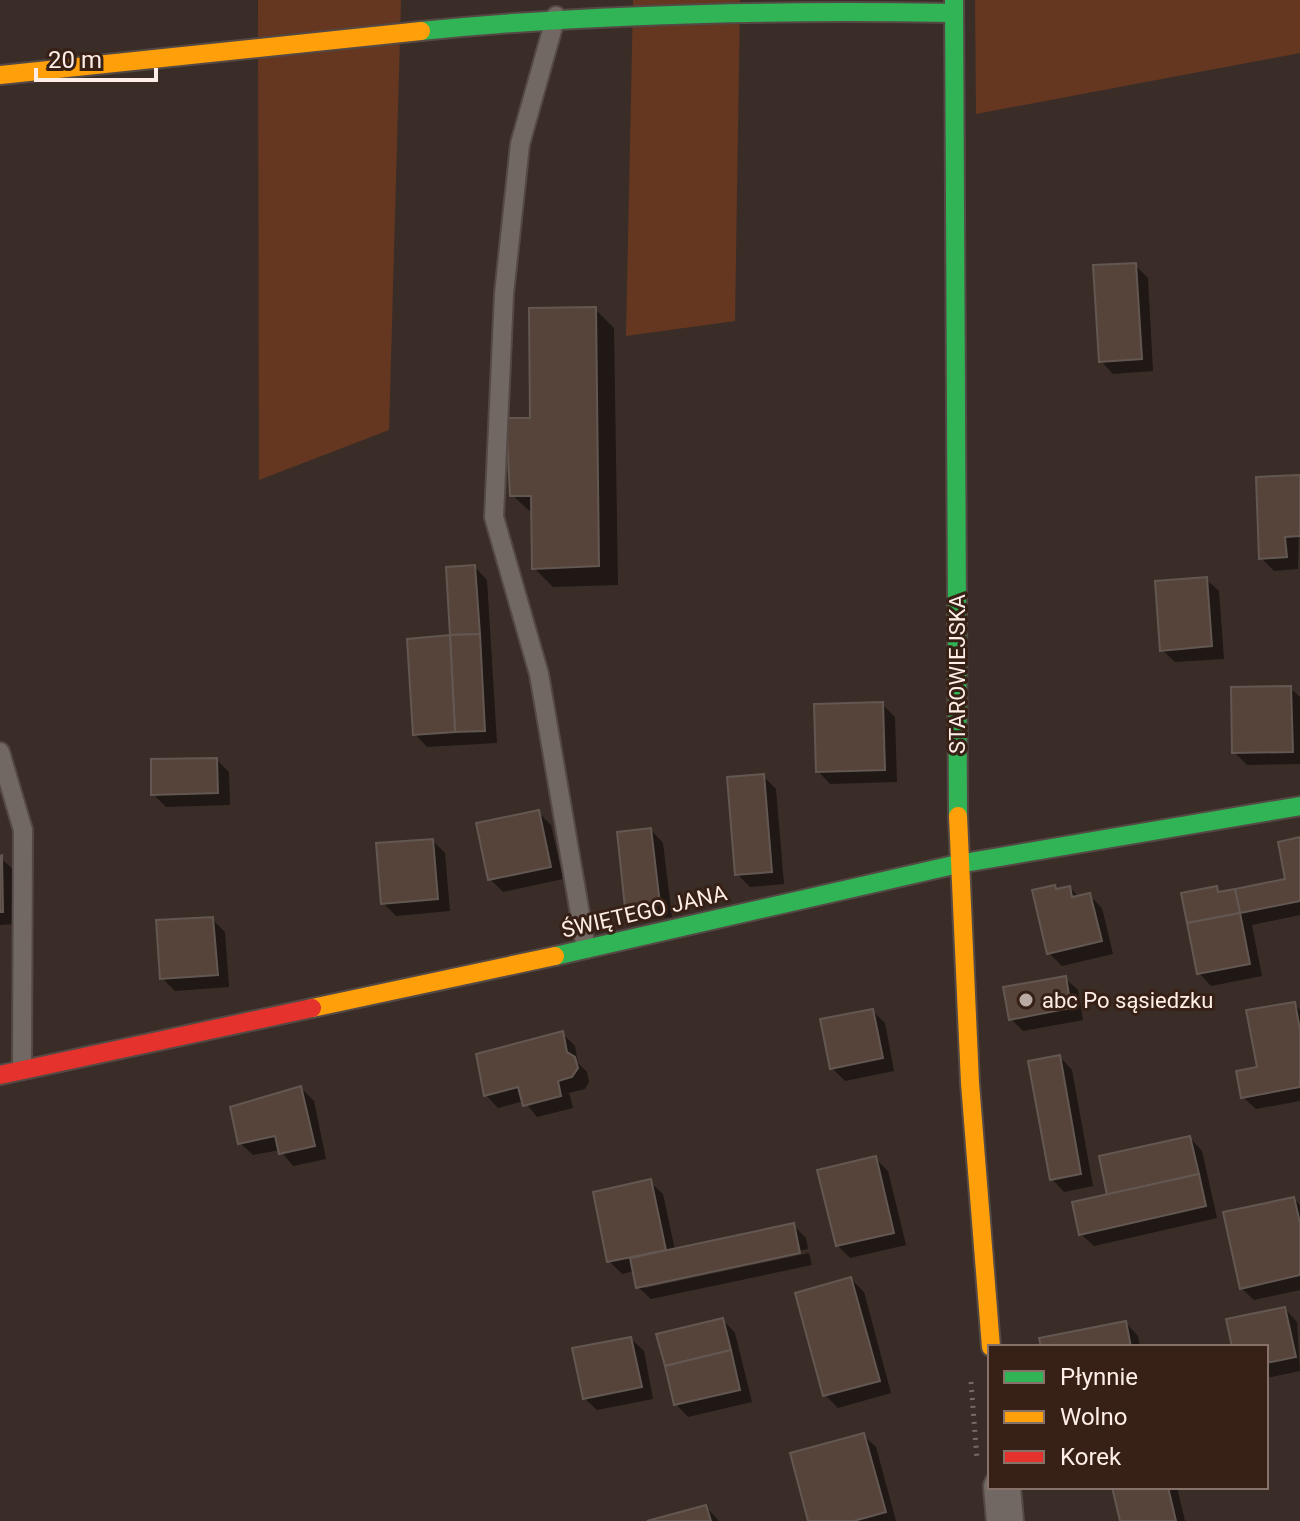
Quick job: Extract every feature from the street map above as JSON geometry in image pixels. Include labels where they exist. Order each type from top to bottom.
[{"type":"street","points":[[0,75],[556,8],[850,11],[954,6]]},
{"type":"street","name":"STAROWIEJSKA","points":[[954,6],[958,864],[970,1083],[991,1345]]},
{"type":"street","name":"ŚWIĘTEGO JANA","points":[[0,1075],[586,949],[958,864],[1300,806]]},
{"type":"street","points":[[1002,1489],[1005,1521]]},
{"type":"lane","points":[[556,8],[520,144],[504,294],[494,517],[539,674],[586,949]]},
{"type":"lane","points":[[0,752],[23,830],[22,1070]]},
{"type":"shaded area","points":[[258,0],[401,0],[389,430],[259,480]]},
{"type":"shaded area","points":[[633,0],[740,0],[735,321],[626,336]]},
{"type":"shaded area","points":[[975,0],[1300,0],[1300,53],[976,114]]},
{"type":"building","points":[[1136,263],[1142,359],[1099,362],[1093,265]]},
{"type":"building","points":[[596,307],[599,566],[532,569],[531,496],[510,496],[506,418],[530,418],[529,308]]},
{"type":"building","points":[[1300,475],[1300,536],[1285,537],[1287,557],[1259,559],[1256,477]]},
{"type":"building","points":[[475,565],[480,634],[450,635],[446,567]]},
{"type":"building","points":[[1207,577],[1212,646],[1160,651],[1155,581]]},
{"type":"building","points":[[480,634],[485,731],[455,732],[450,635]]},
{"type":"building","points":[[450,635],[455,732],[413,735],[407,639]]},
{"type":"building","points":[[1291,686],[1293,752],[1232,753],[1231,687]]},
{"type":"building","points":[[883,702],[885,770],[816,772],[814,704]]},
{"type":"building","points":[[217,758],[218,793],[151,795],[151,759]]},
{"type":"building","points":[[764,774],[772,872],[735,875],[727,777]]},
{"type":"building","points":[[539,810],[551,867],[488,880],[476,823]]},
{"type":"building","points":[[651,828],[660,904],[625,908],[617,832]]},
{"type":"building","points":[[1300,837],[1300,901],[1240,913],[1235,889],[1285,879],[1278,842]]},
{"type":"building","points":[[433,839],[438,899],[381,904],[376,843]]},
{"type":"building","points":[[0,856],[3,912],[0,912]]},
{"type":"building","points":[[1055,885],[1056,889],[1070,886],[1072,897],[1090,893],[1102,941],[1047,954],[1032,890]]},
{"type":"building","points":[[1217,886],[1218,892],[1235,889],[1240,913],[1187,923],[1181,893]]},
{"type":"building","points":[[1240,913],[1250,964],[1197,974],[1187,923]]},
{"type":"building","points":[[213,917],[218,975],[160,979],[156,920]]},
{"type":"building","points":[[1066,976],[1071,1008],[1009,1020],[1003,987]]},
{"type":"building","points":[[1295,1002],[1300,1030],[1300,1087],[1241,1098],[1236,1071],[1257,1067],[1246,1010]]},
{"type":"building","points":[[873,1009],[883,1058],[830,1069],[820,1019]]},
{"type":"building","points":[[563,1031],[567,1052],[575,1057],[578,1068],[572,1077],[558,1081],[561,1096],[523,1106],[518,1087],[484,1096],[476,1054]]},
{"type":"building","points":[[1060,1055],[1081,1174],[1050,1180],[1028,1061]]},
{"type":"building","points":[[301,1086],[315,1146],[279,1154],[275,1136],[238,1144],[230,1107]]},
{"type":"building","points":[[1190,1136],[1199,1174],[1107,1195],[1099,1156]]},
{"type":"building","points":[[876,1156],[894,1233],[836,1246],[817,1170]]},
{"type":"building","points":[[1199,1174],[1206,1206],[1079,1235],[1072,1202]]},
{"type":"building","points":[[651,1179],[666,1250],[607,1262],[593,1192]]},
{"type":"building","points":[[1294,1197],[1300,1223],[1300,1275],[1240,1289],[1223,1212]]},
{"type":"building","points":[[794,1223],[800,1253],[636,1288],[630,1258]]},
{"type":"building","points":[[851,1277],[880,1381],[823,1396],[795,1293]]},
{"type":"building","points":[[1285,1307],[1296,1357],[1268,1363],[1268,1345],[1232,1345],[1226,1319]]},
{"type":"building","points":[[723,1318],[731,1350],[665,1366],[656,1334]]},
{"type":"building","points":[[1126,1321],[1131,1345],[1041,1345],[1039,1338]]},
{"type":"building","points":[[631,1337],[642,1387],[583,1399],[572,1348]]},
{"type":"building","points":[[731,1350],[740,1390],[674,1405],[665,1366]]},
{"type":"building","points":[[864,1433],[886,1512],[854,1521],[808,1521],[790,1453]]},
{"type":"building","points":[[1112,1489],[1168,1489],[1176,1521],[1120,1521]]},
{"type":"building","points":[[706,1505],[711,1521],[647,1521]]},
{"type":"traffic: fast","points":[[954,0],[958,816]]},
{"type":"traffic: fast","points":[[421,31],[554,20],[687,14],[954,13]]},
{"type":"traffic: fast","points":[[555,956],[958,864],[1300,806]]},
{"type":"traffic: slow","points":[[0,75],[421,31]]},
{"type":"traffic: slow","points":[[958,816],[970,1083],[991,1345]]},
{"type":"traffic: slow","points":[[312,1008],[555,956]]},
{"type":"traffic: jam","points":[[0,1075],[312,1008]]},
{"type":"place","name":"abc Po sąsiedzku","points":[[1026,1000]]}]
